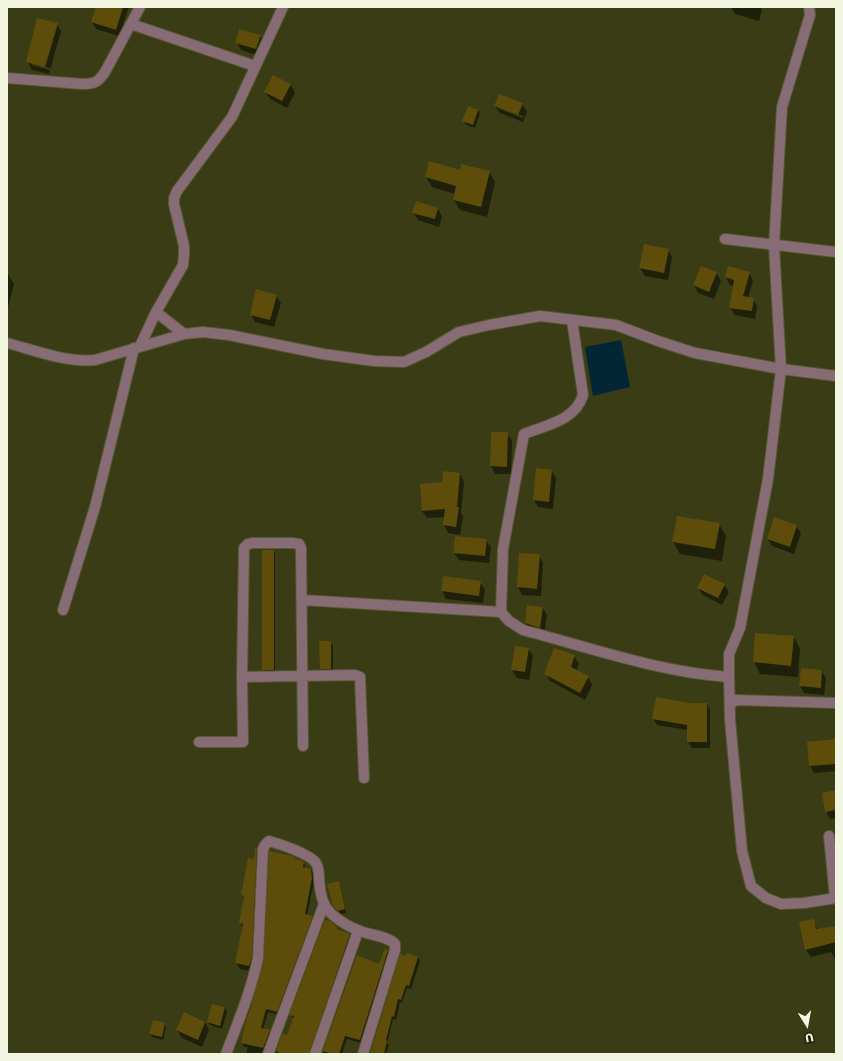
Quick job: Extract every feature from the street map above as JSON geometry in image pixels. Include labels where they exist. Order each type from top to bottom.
[{"type":"street","points":[[7,78],[92,84],[100,79],[105,72],[140,7]]},
{"type":"street","points":[[63,610],[95,507],[137,347],[183,265],[184,246],[174,204],[174,198],[183,182],[232,117],[283,7]]},
{"type":"street","points":[[809,7],[810,15],[782,107],[774,246],[781,369],[768,479],[740,628],[729,654],[729,677],[742,851],[751,886],[766,898],[782,904],[815,902],[835,898],[829,836]]},
{"type":"street","points":[[131,24],[255,66]]},
{"type":"street","points":[[725,239],[774,246],[836,252]]},
{"type":"street","points":[[156,312],[184,334]]},
{"type":"street","points":[[7,343],[58,356],[86,361],[95,360],[184,334],[203,332],[323,354],[374,361],[404,362],[426,352],[459,332],[488,324],[540,316],[616,325],[695,354],[781,369],[836,376]]},
{"type":"street","points":[[572,320],[583,395],[580,404],[567,417],[524,434],[503,549],[501,612],[509,621],[523,630],[643,663],[705,676],[729,677]]},
{"type":"street","points":[[199,742],[243,742],[242,677],[244,552],[246,545],[252,543],[292,543],[299,544],[301,548],[303,746]]},
{"type":"street","points":[[302,600],[501,612]]},
{"type":"street","points":[[242,677],[355,675],[360,677],[364,778]]},
{"type":"street","points":[[730,704],[736,700],[836,703]]},
{"type":"street","points":[[226,1054],[247,998],[258,958],[263,849],[267,842],[274,842],[303,854],[316,864],[319,872],[319,886],[324,904],[334,916],[358,931],[390,940],[395,946],[363,1054]]},
{"type":"street","points":[[268,1054],[324,904]]},
{"type":"street","points":[[315,1054],[358,931]]},
{"type":"water","points":[[621,340],[630,387],[593,396],[585,347]]},
{"type":"building","points":[[96,7],[123,7],[116,30],[91,22]]},
{"type":"building","points":[[37,18],[58,23],[45,67],[26,62]]},
{"type":"building","points":[[239,29],[261,35],[256,49],[235,43]]},
{"type":"building","points":[[273,75],[291,84],[282,101],[264,92]]},
{"type":"building","points":[[499,94],[523,103],[518,115],[494,106]]},
{"type":"building","points":[[468,106],[478,110],[473,125],[462,121]]},
{"type":"building","points":[[429,161],[460,170],[461,164],[490,171],[481,207],[453,200],[456,186],[425,177]]},
{"type":"building","points":[[416,201],[438,208],[435,219],[412,213]]},
{"type":"building","points":[[644,244],[669,249],[664,273],[639,268]]},
{"type":"building","points":[[701,266],[717,272],[709,292],[693,285]]},
{"type":"building","points":[[728,266],[750,272],[743,296],[754,298],[752,311],[729,308],[734,280],[725,277]]},
{"type":"building","points":[[256,289],[277,295],[270,320],[250,315]]},
{"type":"building","points":[[491,432],[508,432],[507,467],[490,466]]},
{"type":"building","points":[[536,468],[552,470],[549,502],[533,500]]},
{"type":"building","points":[[443,471],[460,473],[457,507],[459,507],[456,527],[443,525],[445,509],[422,511],[420,484],[442,482]]},
{"type":"building","points":[[677,516],[720,523],[715,549],[672,542]]},
{"type":"building","points":[[774,517],[797,525],[790,547],[767,539]]},
{"type":"building","points":[[455,536],[487,539],[485,556],[453,553]]},
{"type":"building","points":[[262,550],[274,550],[274,670],[262,670]]},
{"type":"building","points":[[519,553],[540,554],[537,589],[517,587]]},
{"type":"building","points":[[704,574],[725,584],[718,598],[697,588]]},
{"type":"building","points":[[443,576],[481,581],[479,596],[441,591]]},
{"type":"building","points":[[527,605],[543,607],[540,628],[525,623]]},
{"type":"building","points":[[755,633],[794,636],[791,666],[753,662]]},
{"type":"building","points":[[319,641],[331,641],[331,669],[320,669]]},
{"type":"building","points":[[515,646],[529,648],[525,672],[511,670]]},
{"type":"building","points":[[554,648],[575,655],[571,667],[589,676],[580,693],[544,674]]},
{"type":"building","points":[[801,668],[822,670],[821,688],[799,686]]},
{"type":"building","points":[[656,697],[690,703],[707,703],[707,742],[687,742],[687,725],[652,719]]},
{"type":"building","points":[[836,739],[836,764],[809,766],[807,742]]},
{"type":"building","points":[[836,790],[836,810],[825,812],[822,793]]},
{"type":"building","points":[[255,848],[257,848],[252,957],[249,966],[235,963],[243,924],[239,923],[244,896],[241,895],[248,858],[254,859]]},
{"type":"building","points":[[269,851],[292,856],[304,862],[303,867],[311,869],[312,878],[305,914],[313,916],[277,1012],[266,1009],[261,1028],[270,1030],[263,1048],[241,1043],[246,1020],[264,959]]},
{"type":"building","points":[[339,881],[345,909],[338,911],[333,906],[327,884]]},
{"type":"building","points":[[814,919],[816,929],[836,926],[836,942],[805,950],[799,922]]},
{"type":"building","points":[[325,920],[330,921],[337,927],[337,929],[350,934],[309,1054],[279,1054],[279,1052],[276,1051],[282,1034],[287,1035],[294,1016],[289,1015]]},
{"type":"building","points":[[385,948],[388,950],[360,1040],[345,1036],[339,1054],[323,1051],[357,955],[379,964]]},
{"type":"building","points":[[407,953],[418,957],[409,986],[406,985],[401,1000],[398,999],[394,1017],[392,1016],[384,1054],[370,1054],[400,954],[405,956]]},
{"type":"building","points":[[212,1004],[225,1007],[220,1026],[207,1022]]},
{"type":"building","points":[[184,1012],[205,1022],[198,1040],[176,1030]]},
{"type":"building","points":[[153,1020],[165,1023],[162,1037],[149,1034]]}]
